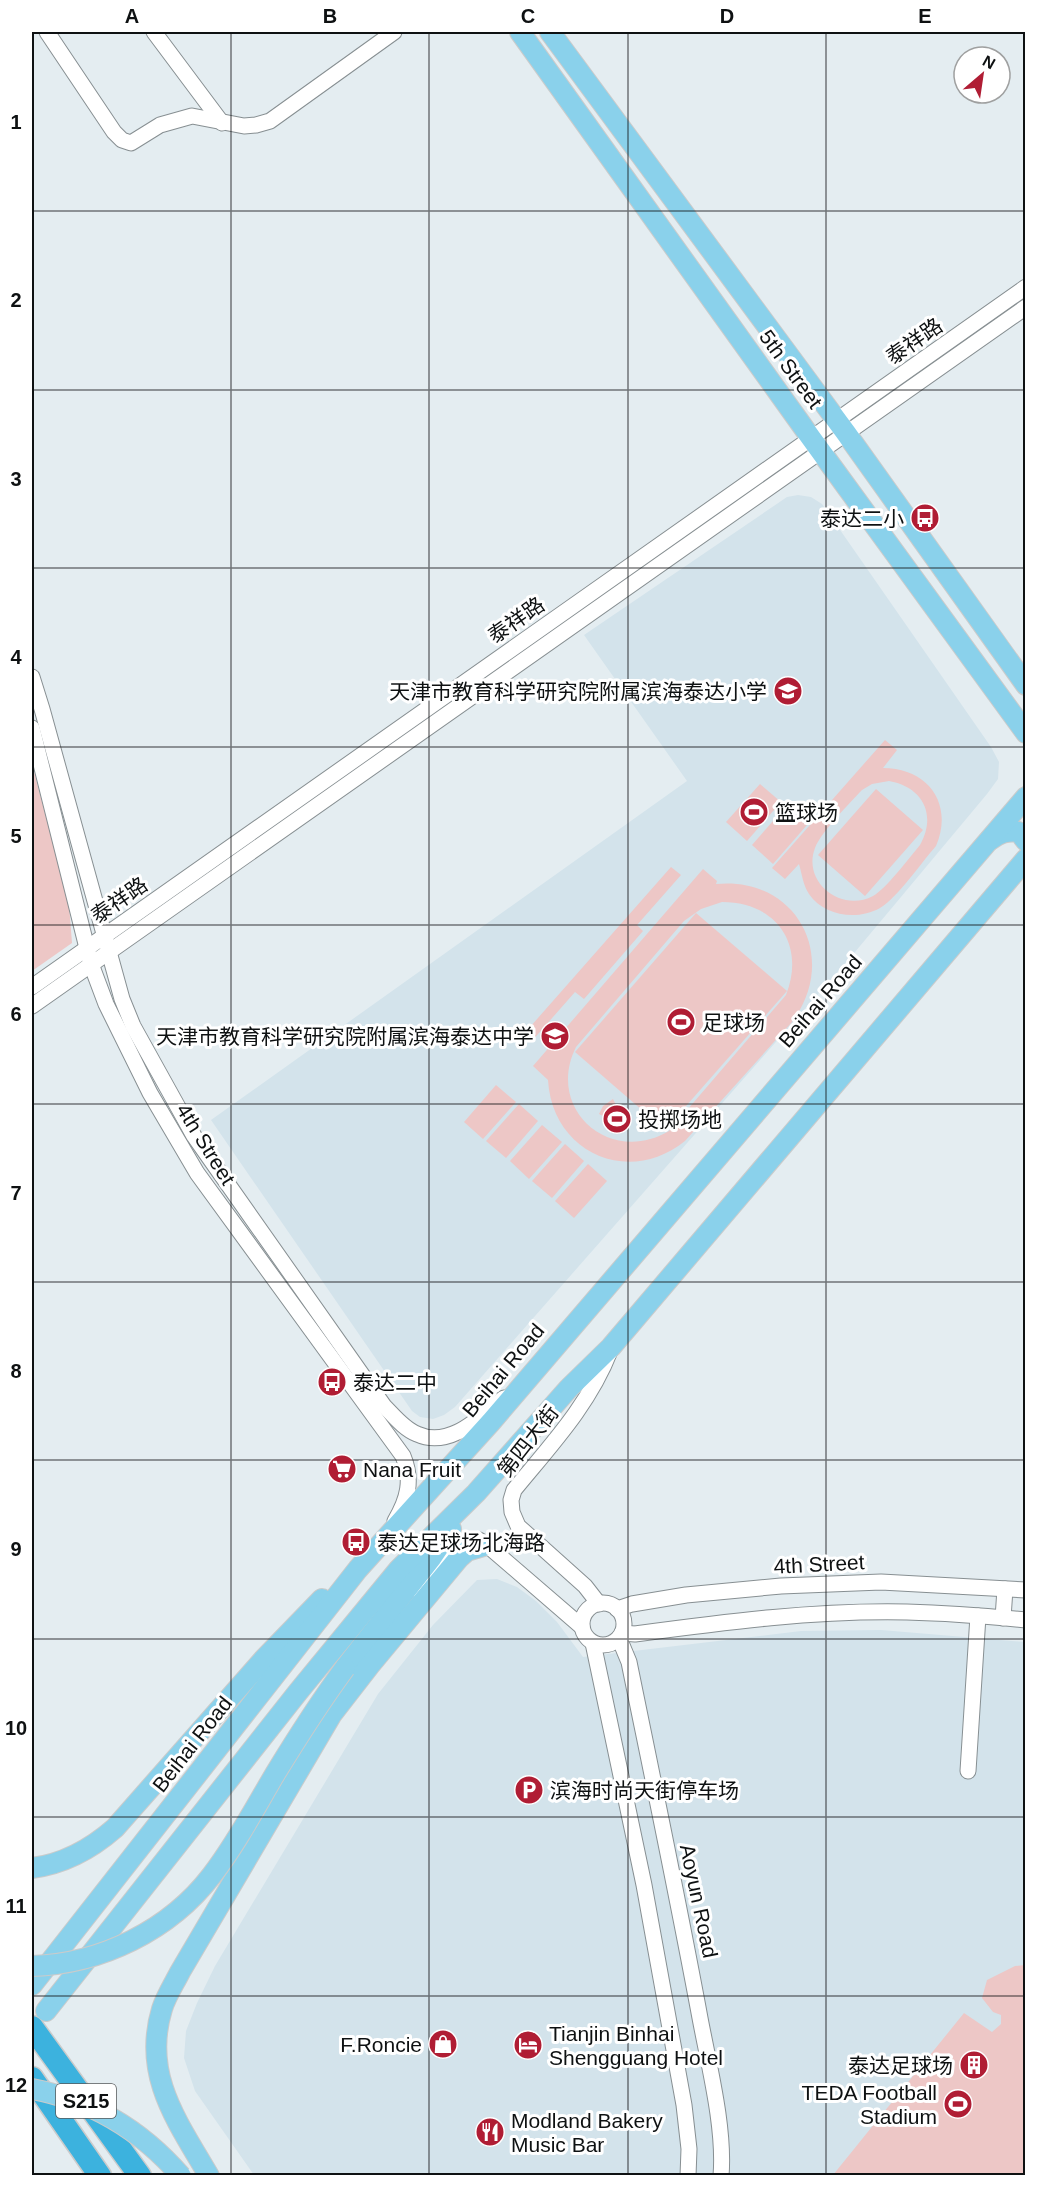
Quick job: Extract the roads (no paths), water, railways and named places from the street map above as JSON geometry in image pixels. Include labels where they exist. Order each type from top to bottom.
[{"type":"highway","name":"S215","points":[[39,2019],[140,2175]]},
{"type":"highway","name":"S215","points":[[32,2078],[100,2175]]},
{"type":"main road","name":"5th Street","points":[[520,32],[1025,732]]},
{"type":"main road","name":"5th Street","points":[[550,32],[841,427],[1026,685]]},
{"type":"main road","name":"Beihai Road","points":[[32,1984],[358,1569],[427,1495],[1024,798]]},
{"type":"main road","points":[[39,2019],[297,1692],[399,1569],[476,1492],[569,1388],[611,1347],[1020,866],[1026,843],[1019,832],[1011,831],[996,836],[985,845]]},
{"type":"main road","points":[[32,1966],[72,1961],[117,1948],[162,1923],[190,1899],[224,1858],[306,1724],[345,1668],[432,1557],[476,1492]]},
{"type":"main road","points":[[209,2175],[162,2089],[155,2048],[162,2007],[180,1972],[332,1714],[459,1558],[467,1551],[487,1545]]},
{"type":"main road","points":[[32,1868],[72,1857],[115,1828],[263,1659],[318,1603],[358,1569]]},
{"type":"main road","points":[[32,2089],[82,2103],[118,2121],[147,2141],[181,2175]]},
{"type":"street","points":[[47,32],[122,140],[131,142],[160,125],[178,118],[192,116],[222,123],[256,125],[270,121],[394,32]]},
{"type":"street","points":[[154,32],[222,123]]},
{"type":"street","name":"泰祥路","points":[[32,1006],[841,427],[1026,287]]},
{"type":"street","name":"泰祥路","points":[[841,427],[1026,307]]},
{"type":"street","name":"泰祥路","points":[[32,987],[816,445]]},
{"type":"street","points":[[32,677],[122,999],[133,1026],[194,1136],[384,1406],[416,1434],[447,1437],[466,1428],[521,1385]]},
{"type":"street","name":"4th Street","points":[[32,728],[91,964],[106,1004],[145,1083],[197,1173],[403,1456],[409,1471],[407,1495],[385,1539]]},
{"type":"street","name":"第四大街","points":[[599,1604],[585,1586],[518,1526],[512,1512],[511,1500],[514,1490],[582,1406],[611,1347]]},
{"type":"street","points":[[382,1622],[462,1546],[473,1540],[480,1540],[487,1545],[582,1627],[588,1639],[593,1643],[606,1645],[620,1635],[732,1621],[853,1613],[905,1612],[1026,1620]]},
{"type":"street","name":"4th Street","points":[[617,1609],[632,1604],[686,1595],[781,1586],[881,1582],[1026,1590]]},
{"type":"street","points":[[1002,1618],[1005,1588]]},
{"type":"street","points":[[582,1627],[582,1621],[588,1610],[599,1604],[605,1604],[617,1609],[623,1620],[620,1635]]},
{"type":"street","points":[[968,1771],[978,1616]]},
{"type":"street","name":"Aoyun Road","points":[[620,1635],[629,1662],[687,1949],[714,2097],[720,2140],[721,2175]]},
{"type":"street","points":[[593,1643],[644,1885],[684,2105],[689,2149],[688,2175]]},
{"type":"place","name":"泰达二小","points":[[925,518]]},
{"type":"place","name":"天津市教育科学研究院附属滨海泰达小学","points":[[788,691]]},
{"type":"place","name":"篮球场","points":[[754,812]]},
{"type":"place","name":"足球场","points":[[681,1022]]},
{"type":"place","name":"天津市教育科学研究院附属滨海泰达中学","points":[[555,1036]]},
{"type":"place","name":"投掷场地","points":[[617,1119]]},
{"type":"place","name":"泰达二中","points":[[332,1382]]},
{"type":"place","name":"Nana Fruit","points":[[342,1469]]},
{"type":"place","name":"泰达足球场北海路","points":[[356,1542]]},
{"type":"place","name":"滨海时尚天街停车场","points":[[529,1790]]},
{"type":"place","name":"F.Roncie","points":[[443,2044]]},
{"type":"place","name":"Tianjin Binhai Shengguang Hotel","points":[[528,2045]]},
{"type":"place","name":"泰达足球场","points":[[974,2065]]},
{"type":"place","name":"TEDA Football Stadium","points":[[958,2104]]},
{"type":"place","name":"Modland Bakery Music Bar","points":[[490,2132]]}]
